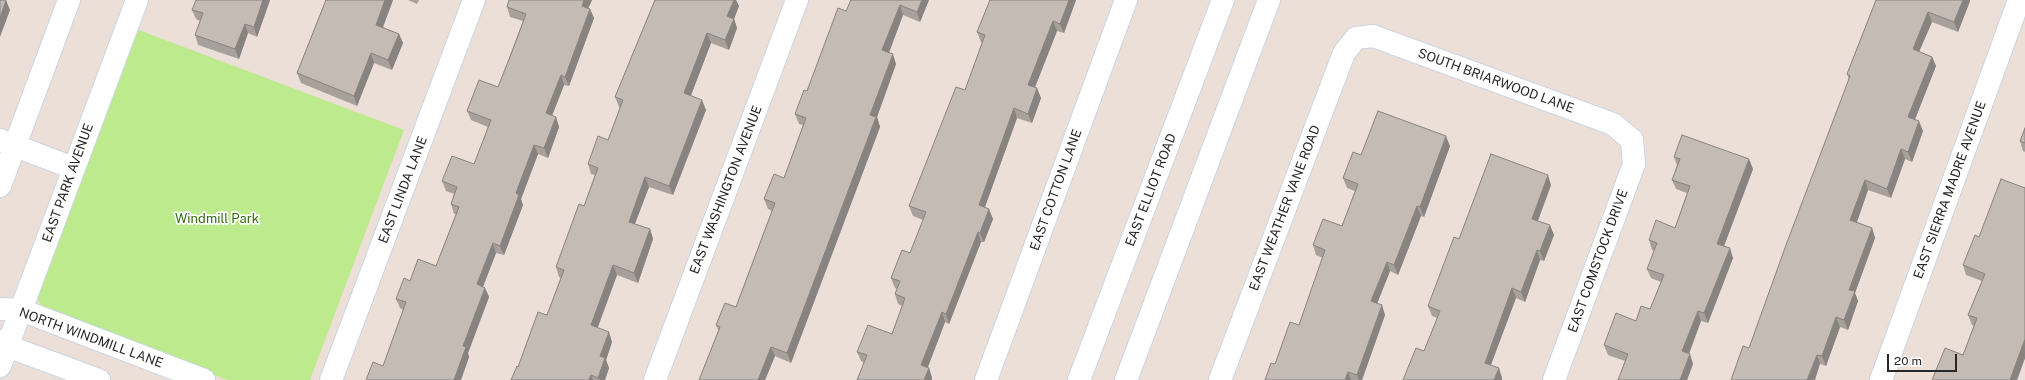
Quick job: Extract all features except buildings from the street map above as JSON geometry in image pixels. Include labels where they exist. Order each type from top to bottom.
[{"type":"street","points":[[0,186],[8,143],[70,0]]},
{"type":"street","name":"EAST PARK AVENUE","points":[[2,351],[11,309],[73,168],[137,0]]},
{"type":"street","name":"EAST LINDA LANE","points":[[331,380],[474,0]]},
{"type":"street","name":"EAST WASHINGTON AVENUE","points":[[655,380],[797,0]]},
{"type":"street","name":"EAST COTTON LANE","points":[[986,380],[1126,0]]},
{"type":"street","name":"EAST ELLIOT ROAD","points":[[1079,380],[1223,0]]},
{"type":"street","points":[[1126,380],[1269,0]]},
{"type":"street","name":"EAST SIERRA MADRE AVENUE","points":[[1882,380],[2019,0]]},
{"type":"street","name":"SOUTH BRIARWOOD LANE","points":[[1356,38],[1373,36],[1613,124],[1632,140]]},
{"type":"street","name":"EAST WEATHER VANE ROAD","points":[[1220,380],[1344,53],[1356,38]]},
{"type":"street","name":"EAST COMSTOCK DRIVE","points":[[1554,380],[1634,164],[1632,140]]},
{"type":"street","points":[[8,143],[73,168]]},
{"type":"street","name":"NORTH WINDMILL LANE","points":[[11,309],[204,380]]},
{"type":"street","points":[[2,351],[99,380]]},
{"type":"green space","name":"Windmill Park","points":[[136,29],[404,130],[310,380],[228,380],[47,312],[42,308],[38,299],[38,290]]}]
